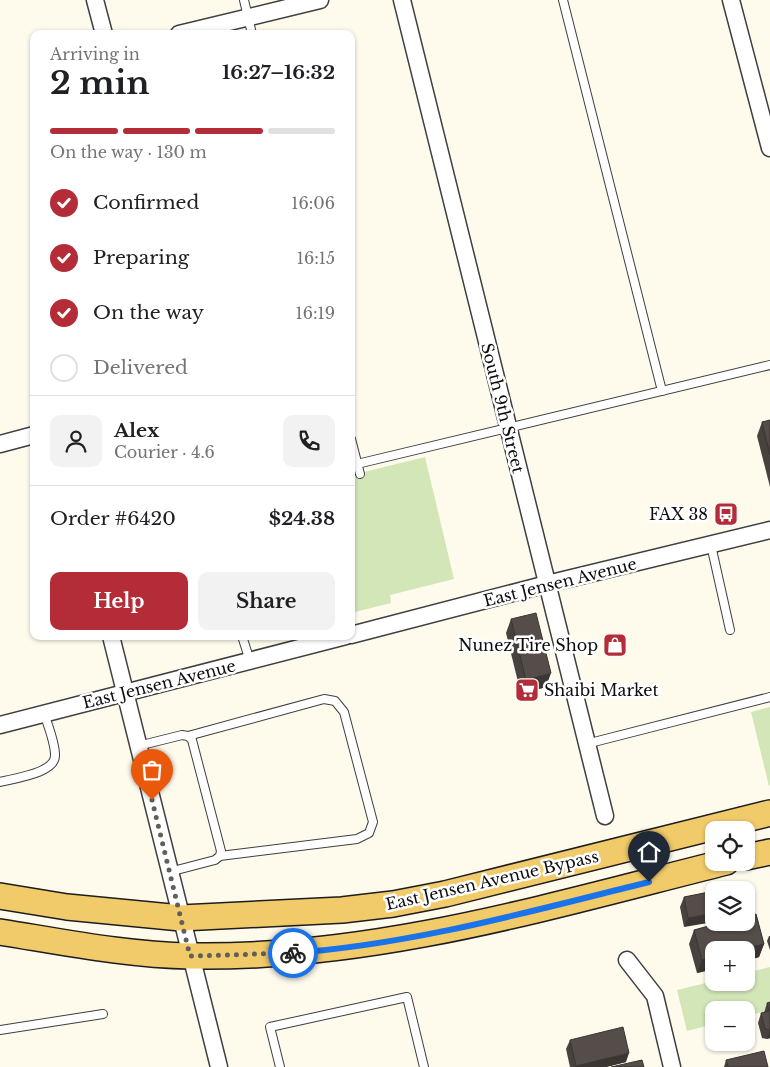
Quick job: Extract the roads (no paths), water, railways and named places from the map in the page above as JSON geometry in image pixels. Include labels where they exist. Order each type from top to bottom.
[{"type":"main road","name":"East Jensen Avenue Bypass","points":[[0,896],[67,907],[181,918],[321,912],[393,904],[454,892],[770,813]]},
{"type":"main road","points":[[755,856],[770,852]]},
{"type":"main road","points":[[0,932],[102,949],[190,956],[314,951],[402,939],[494,920],[705,867]]},
{"type":"street","points":[[95,0],[103,30]]},
{"type":"street","points":[[195,30],[320,0]]},
{"type":"street","name":"South 9th Street","points":[[402,0],[604,816]]},
{"type":"street","points":[[731,0],[770,148]]},
{"type":"street","points":[[0,444],[30,436]]},
{"type":"street","name":"East Jensen Avenue","points":[[355,634],[547,584],[770,530]]},
{"type":"street","points":[[111,640],[219,1067]]},
{"type":"street","name":"East Jensen Avenue","points":[[0,725],[331,640]]},
{"type":"street","points":[[627,960],[655,996],[672,1067]]},
{"type":"lane","points":[[244,0],[251,30]]},
{"type":"lane","points":[[563,0],[662,391]]},
{"type":"lane","points":[[357,464],[770,365]]},
{"type":"lane","points":[[355,456],[360,474]]},
{"type":"lane","points":[[711,545],[730,630]]},
{"type":"lane","points":[[243,640],[250,661]]},
{"type":"lane","points":[[586,744],[770,698]]},
{"type":"lane","points":[[138,746],[188,736],[324,699],[335,701],[344,712],[373,822],[369,833],[357,839],[220,856],[215,860],[169,872]]},
{"type":"lane","points":[[0,782],[46,770],[53,764],[55,755],[44,713]]},
{"type":"lane","points":[[188,736],[192,740],[221,851],[220,856]]},
{"type":"lane","points":[[280,1067],[270,1027],[407,998],[424,1067]]},
{"type":"lane","points":[[0,1030],[103,1014]]},
{"type":"place","name":"FAX 38","points":[[726,514]]},
{"type":"place","name":"Nunez Tire Shop","points":[[615,645]]},
{"type":"place","name":"Shaibi Market","points":[[527,690]]}]
